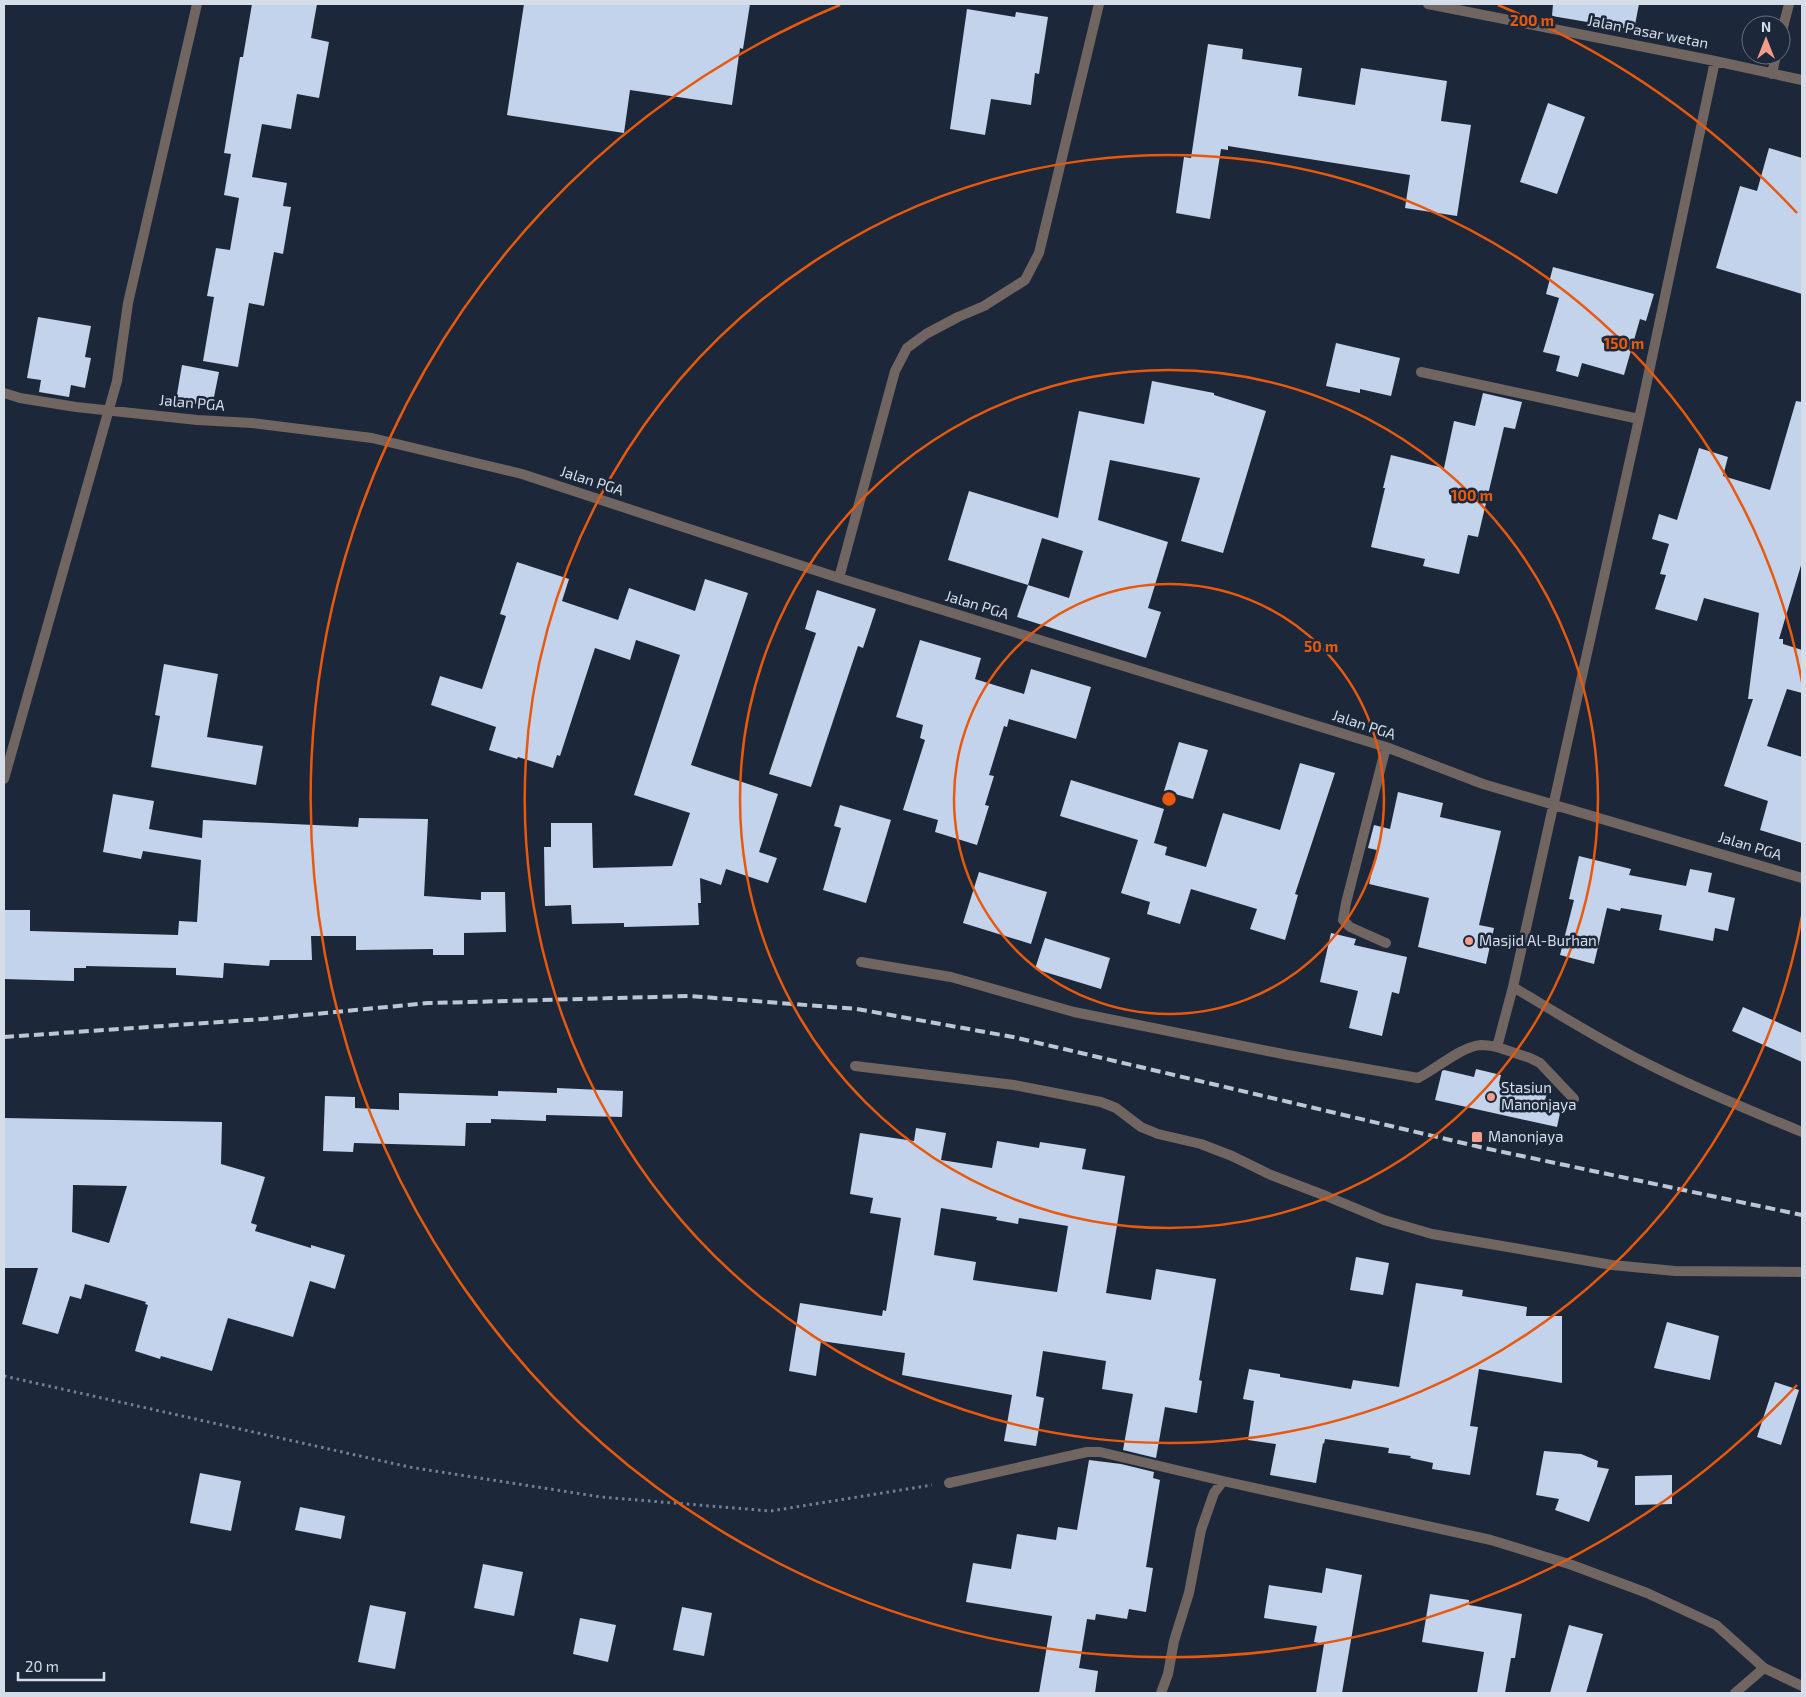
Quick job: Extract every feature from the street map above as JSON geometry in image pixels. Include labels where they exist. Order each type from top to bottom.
[{"type":"street","points":[[4,778],[110,410],[122,352],[128,303],[197,4]]},
{"type":"street","points":[[838,578],[895,371],[907,348],[926,334],[984,306],[1025,280],[1039,253],[1099,4]]},
{"type":"street","name":"Jalan Pasar wetan","points":[[1428,4],[1472,8],[1802,80]]},
{"type":"street","points":[[1497,1047],[1513,987],[1552,803],[1639,419],[1715,61]]},
{"type":"street","points":[[1772,74],[1774,65]]},
{"type":"street","points":[[1421,372],[1639,419]]},
{"type":"street","name":"Jalan PGA","points":[[4,393],[20,398],[76,407],[197,420],[252,423],[372,438],[522,474],[838,578],[1386,747],[1483,784],[1802,878]]},
{"type":"street","points":[[1386,747],[1343,920],[1350,927],[1386,943]]},
{"type":"street","points":[[861,962],[951,977],[1074,1012],[1288,1055],[1418,1078],[1431,1072],[1455,1055],[1479,1045],[1497,1047],[1540,1063],[1567,1094],[1574,1099]]},
{"type":"street","points":[[1513,987],[1652,1067],[1802,1132]]},
{"type":"street","points":[[855,1066],[1014,1085],[1101,1102],[1116,1108],[1136,1124],[1158,1134],[1201,1144],[1232,1156],[1271,1175],[1384,1220],[1432,1234],[1612,1265],[1666,1270],[1802,1272]]},
{"type":"street","points":[[950,1482],[1087,1452],[1112,1454],[1222,1481],[1491,1540],[1572,1565],[1647,1593],[1716,1624],[1764,1668],[1802,1686]]},
{"type":"street","points":[[1161,1693],[1168,1674],[1174,1641],[1189,1593],[1201,1530],[1214,1493],[1222,1481]]},
{"type":"street","points":[[1735,1693],[1764,1668]]},
{"type":"path","points":[[4,1376],[409,1467],[601,1497],[771,1511],[950,1482]]},
{"type":"building","points":[[252,4],[317,4],[311,38],[329,42],[319,98],[297,94],[291,129],[262,124],[252,177],[287,183],[283,206],[291,207],[283,254],[274,252],[264,306],[249,303],[238,367],[203,361],[214,297],[207,296],[216,248],[230,250],[239,198],[224,195],[231,154],[224,153],[240,57],[243,57]]},
{"type":"building","points":[[524,4],[750,4],[743,49],[740,48],[732,105],[630,90],[624,133],[507,115]]},
{"type":"building","points":[[1553,4],[1639,4],[1634,30],[1552,16]]},
{"type":"building","points":[[967,9],[1015,17],[1016,12],[1048,17],[1039,74],[1035,73],[1031,105],[991,99],[985,135],[950,129]]},
{"type":"building","points":[[1208,44],[1243,49],[1242,59],[1302,68],[1298,96],[1355,105],[1361,68],[1447,81],[1441,121],[1471,125],[1457,216],[1405,208],[1410,175],[1228,146],[1228,150],[1221,149],[1210,219],[1176,213],[1184,157],[1191,158]]},
{"type":"building","points":[[1548,103],[1585,117],[1557,194],[1520,182]]},
{"type":"building","points":[[1769,148],[1802,158],[1802,294],[1716,268],[1740,186],[1757,191]]},
{"type":"building","points":[[1553,267],[1654,294],[1646,321],[1640,319],[1624,375],[1582,363],[1578,377],[1556,371],[1560,356],[1543,352],[1559,298],[1546,294]]},
{"type":"building","points":[[38,317],[91,326],[85,357],[91,358],[85,388],[71,385],[69,397],[39,392],[41,380],[27,378]]},
{"type":"building","points":[[1336,343],[1400,358],[1391,396],[1360,389],[1360,393],[1326,386]]},
{"type":"building","points":[[182,365],[219,372],[212,407],[176,400]]},
{"type":"building","points":[[1152,381],[1214,393],[1214,395],[1266,411],[1223,553],[1181,541],[1200,478],[1110,460],[1098,520],[1168,542],[1148,608],[1161,612],[1146,658],[1017,617],[1028,585],[948,560],[969,491],[1058,518],[1079,411],[1144,424]],"holes":[[[1042,538],[1083,551],[1069,598],[1028,585]]]},
{"type":"building","points":[[1483,393],[1522,402],[1515,429],[1504,427],[1478,537],[1468,535],[1459,574],[1423,566],[1425,559],[1371,547],[1391,455],[1444,468],[1454,421],[1475,426]]},
{"type":"building","points":[[1796,401],[1802,402],[1802,562],[1779,639],[1783,639],[1783,644],[1802,650],[1802,693],[1787,689],[1767,746],[1802,757],[1802,843],[1760,830],[1768,801],[1724,786],[1753,699],[1748,699],[1759,613],[1704,598],[1697,621],[1655,609],[1666,575],[1660,574],[1669,544],[1652,539],[1659,514],[1677,520],[1699,448],[1728,457],[1723,476],[1770,490]]},
{"type":"building","points":[[517,562],[569,579],[562,601],[618,620],[629,588],[695,611],[705,579],[748,593],[691,765],[778,794],[759,852],[777,858],[768,883],[726,869],[721,885],[700,878],[701,903],[698,903],[699,925],[624,927],[624,923],[572,924],[571,905],[545,906],[544,847],[551,847],[551,823],[592,823],[593,868],[672,866],[690,813],[634,795],[680,655],[636,640],[630,660],[595,648],[560,756],[557,755],[553,768],[489,750],[496,727],[431,705],[440,676],[482,689],[506,616],[500,614]]},
{"type":"building","points":[[817,590],[876,609],[863,648],[858,646],[811,787],[769,774],[816,633],[805,629]]},
{"type":"building","points":[[920,640],[981,658],[975,679],[1024,694],[1031,669],[1091,687],[1076,739],[1009,719],[1007,727],[1004,726],[989,775],[994,776],[985,805],[989,806],[977,845],[935,832],[938,820],[903,810],[925,740],[920,738],[923,725],[896,717]]},
{"type":"building","points":[[164,664],[218,674],[207,737],[263,746],[256,785],[151,767],[160,716],[155,715]]},
{"type":"building","points":[[1179,742],[1208,750],[1193,799],[1164,791]]},
{"type":"building","points":[[1300,763],[1335,773],[1295,894],[1298,895],[1285,940],[1250,929],[1257,909],[1191,889],[1180,924],[1147,914],[1150,902],[1121,893],[1138,840],[1060,816],[1071,780],[1164,809],[1154,843],[1167,847],[1165,855],[1206,867],[1223,813],[1280,830]]},
{"type":"building","points":[[1398,792],[1443,803],[1440,817],[1501,831],[1479,925],[1494,928],[1486,964],[1418,947],[1429,898],[1369,884],[1377,850],[1368,848],[1374,825],[1390,829]]},
{"type":"building","points":[[113,794],[154,801],[149,829],[202,838],[203,820],[358,827],[359,818],[428,819],[424,896],[481,900],[481,892],[505,892],[506,932],[464,933],[464,955],[433,955],[433,949],[356,950],[356,936],[311,936],[312,960],[270,960],[269,966],[224,963],[223,978],[176,975],[176,968],[86,966],[86,968],[74,968],[74,981],[4,979],[4,910],[30,910],[30,931],[178,935],[179,921],[197,922],[201,860],[143,851],[141,859],[103,852]]},
{"type":"building","points":[[840,805],[891,820],[866,903],[823,890],[841,828],[834,826]]},
{"type":"building","points":[[1579,856],[1631,869],[1629,875],[1686,886],[1690,869],[1712,873],[1708,892],[1735,898],[1728,931],[1715,928],[1713,941],[1659,930],[1662,915],[1621,908],[1620,911],[1607,908],[1594,964],[1560,955],[1574,900],[1569,899]]},
{"type":"building","points":[[979,872],[1047,892],[1031,944],[963,923]]},
{"type":"building","points":[[1331,933],[1356,939],[1354,945],[1407,957],[1399,994],[1392,992],[1382,1036],[1349,1028],[1358,991],[1320,982]]},
{"type":"building","points":[[1045,938],[1110,958],[1101,989],[1035,969]]},
{"type":"building","points":[[1743,1007],[1802,1033],[1802,1062],[1732,1031]]},
{"type":"building","name":"Stasiun Manonjaya","points":[[1476,1069],[1501,1075],[1499,1083],[1547,1093],[1545,1100],[1562,1104],[1557,1127],[1435,1100],[1442,1071],[1474,1077]]},
{"type":"building","points":[[557,1088],[623,1091],[622,1117],[546,1115],[546,1121],[491,1119],[491,1123],[466,1123],[465,1146],[354,1143],[353,1152],[323,1151],[325,1096],[355,1097],[355,1108],[399,1110],[399,1093],[498,1096],[498,1091],[557,1093]]},
{"type":"building","points":[[4,1118],[222,1122],[221,1164],[265,1177],[251,1223],[257,1225],[255,1231],[311,1248],[311,1245],[345,1255],[335,1289],[310,1281],[293,1337],[228,1318],[212,1371],[161,1356],[160,1359],[135,1351],[148,1305],[145,1304],[146,1302],[85,1284],[81,1299],[70,1296],[58,1334],[22,1324],[38,1268],[4,1268]],"holes":[[[73,1185],[127,1186],[109,1243],[72,1232]]]},
{"type":"building","points":[[916,1128],[946,1133],[941,1160],[992,1168],[997,1141],[1039,1148],[1040,1142],[1086,1149],[1082,1169],[1125,1176],[1106,1293],[1151,1300],[1156,1269],[1216,1279],[1199,1380],[1202,1381],[1197,1413],[1165,1407],[1156,1458],[1123,1450],[1133,1394],[1102,1389],[1106,1361],[1043,1351],[1036,1396],[1044,1398],[1036,1446],[1004,1441],[1012,1395],[902,1375],[905,1353],[821,1341],[816,1376],[789,1371],[800,1303],[882,1316],[883,1310],[886,1311],[901,1218],[870,1213],[873,1198],[850,1194],[860,1133],[914,1141]],"holes":[[[941,1208],[997,1217],[996,1220],[1018,1224],[1019,1218],[1068,1226],[1057,1292],[973,1280],[976,1262],[934,1255]]]},
{"type":"building","points":[[1356,1257],[1389,1263],[1383,1295],[1350,1290]]},
{"type":"building","points":[[1416,1283],[1463,1290],[1462,1296],[1527,1307],[1526,1316],[1562,1316],[1562,1383],[1479,1369],[1470,1426],[1478,1427],[1470,1475],[1432,1469],[1433,1463],[1410,1458],[1411,1456],[1388,1453],[1389,1448],[1325,1439],[1316,1483],[1270,1475],[1276,1444],[1248,1440],[1254,1401],[1243,1399],[1249,1369],[1280,1374],[1280,1377],[1351,1389],[1353,1380],[1399,1387]]},
{"type":"building","points":[[1667,1322],[1719,1336],[1710,1380],[1654,1368]]},
{"type":"building","points":[[1775,1382],[1799,1390],[1781,1445],[1757,1437]]},
{"type":"building","points":[[1544,1451],[1581,1454],[1598,1461],[1597,1467],[1609,1469],[1589,1522],[1555,1510],[1559,1499],[1536,1495]]},
{"type":"building","points":[[1089,1460],[1121,1464],[1154,1472],[1153,1478],[1160,1480],[1146,1567],[1153,1568],[1146,1612],[1129,1609],[1127,1619],[1096,1614],[1095,1620],[1087,1619],[1079,1668],[1098,1671],[1095,1693],[1039,1693],[1052,1616],[966,1602],[973,1563],[1011,1569],[1017,1534],[1056,1540],[1058,1527],[1077,1530]]},
{"type":"building","points":[[200,1473],[241,1481],[231,1531],[190,1523]]},
{"type":"building","points":[[1672,1475],[1672,1504],[1635,1505],[1635,1476]]},
{"type":"building","points":[[300,1507],[345,1516],[341,1539],[295,1530]]},
{"type":"building","points":[[483,1564],[523,1572],[514,1616],[474,1608]]},
{"type":"building","points":[[1326,1568],[1362,1575],[1342,1693],[1316,1693],[1324,1644],[1314,1642],[1317,1626],[1264,1618],[1269,1585],[1322,1593]]},
{"type":"building","points":[[1430,1594],[1469,1600],[1469,1605],[1522,1614],[1515,1658],[1511,1658],[1505,1693],[1477,1693],[1484,1652],[1422,1642]]},
{"type":"building","points":[[370,1605],[406,1612],[395,1669],[358,1662]]},
{"type":"building","points":[[682,1607],[712,1613],[704,1656],[673,1650]]},
{"type":"building","points":[[580,1618],[616,1625],[608,1662],[573,1654]]},
{"type":"building","points":[[1569,1625],[1603,1634],[1586,1693],[1550,1693]]},
{"type":"railway","points":[[4,1037],[263,1019],[428,1003],[690,996],[857,1009],[1013,1037],[1484,1148],[1802,1215]]},
{"type":"place","name":"Masjid Al-Burhan","points":[[1469,941]]},
{"type":"place","name":"Stasiun Manonjaya","points":[[1491,1097]]},
{"type":"place","name":"Manonjaya","points":[[1477,1137]]}]
